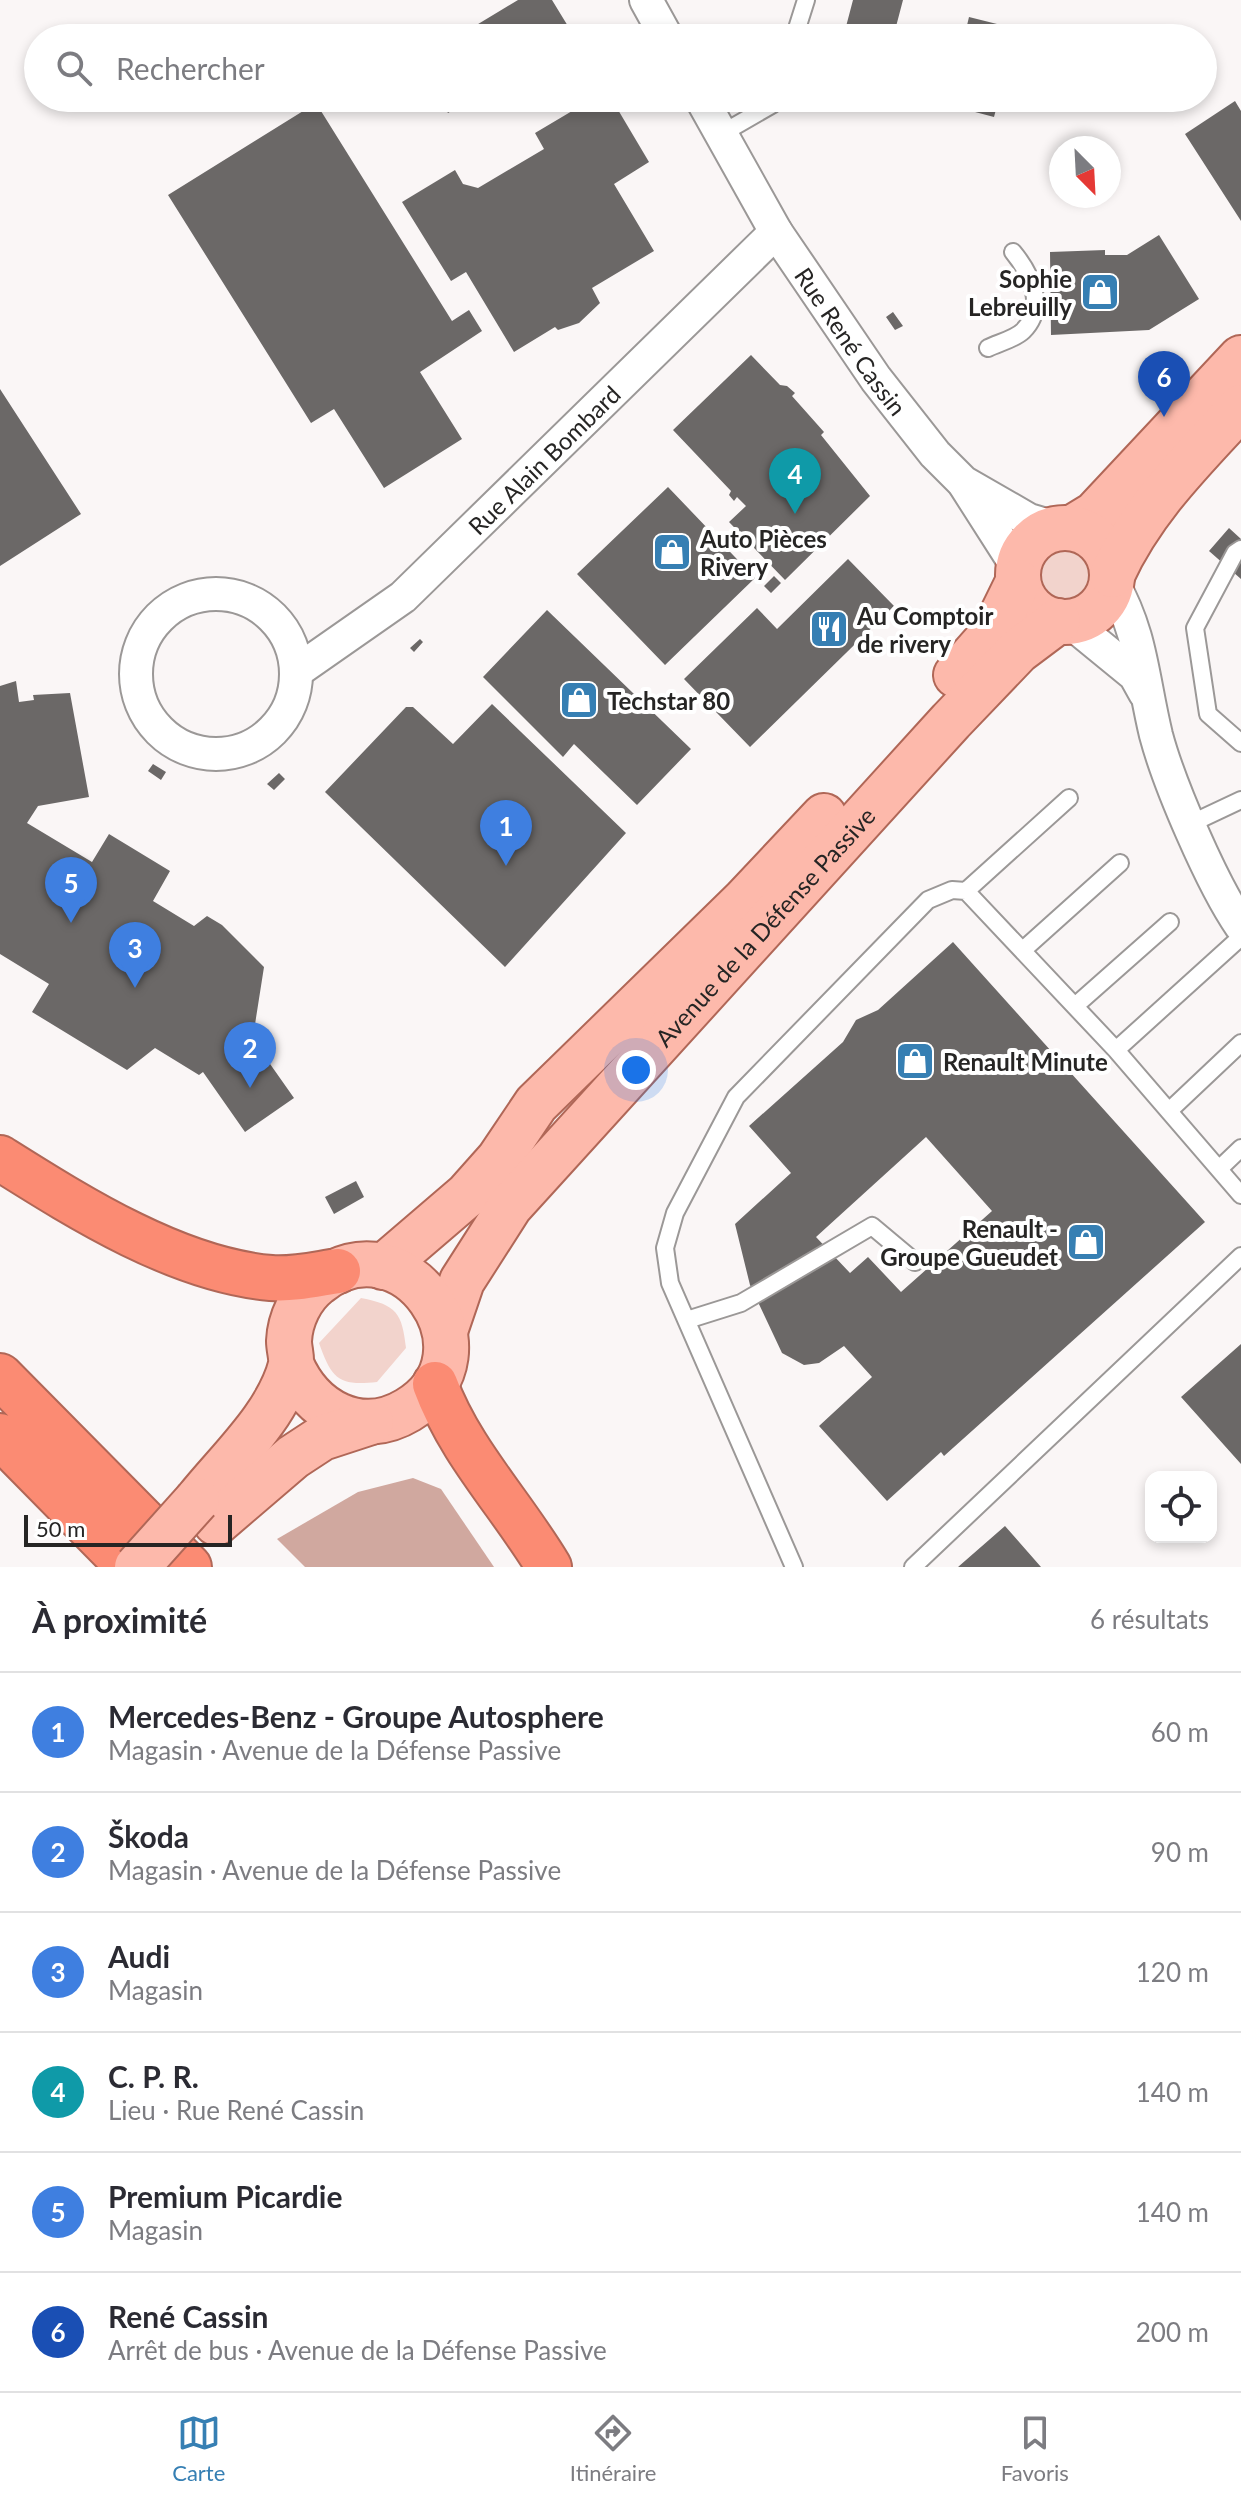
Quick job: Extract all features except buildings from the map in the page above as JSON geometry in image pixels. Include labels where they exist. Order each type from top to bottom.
[{"type":"highway","points":[[0,1158],[102,1221],[220,1268],[273,1278],[338,1271]]},
{"type":"highway","points":[[0,1376],[189,1567]]},
{"type":"highway","points":[[435,1384],[460,1439],[521,1521],[549,1567]]},
{"type":"highway","points":[[0,1436],[129,1567]]},
{"type":"main road","points":[[1241,358],[1095,514],[1031,542],[1018,575],[1032,608],[1064,621],[1097,609],[1129,538],[1161,494],[1241,407]]},
{"type":"main road","points":[[1064,528],[1096,539],[1105,549],[1112,578]]},
{"type":"main road","name":"Avenue de la Défense Passive","points":[[383,1267],[467,1195],[499,1159],[536,1104],[744,901],[939,694],[993,633],[1018,575]]},
{"type":"main road","name":"Avenue de la Défense Passive","points":[[445,1331],[462,1281],[510,1206],[979,691],[1018,651],[1064,621]]},
{"type":"main road","points":[[137,1567],[207,1511],[322,1438],[396,1417],[418,1404],[435,1384],[445,1358],[445,1331],[440,1313],[424,1290],[401,1273],[383,1267],[360,1266],[338,1271],[319,1282],[303,1299],[293,1319],[289,1341],[291,1364],[299,1383],[321,1406],[349,1420],[371,1422]]},
{"type":"main road","points":[[177,1567],[207,1511],[269,1411],[291,1364]]},
{"type":"street","points":[[646,0],[659,24]]},
{"type":"street","name":"Rue René Cassin","points":[[709,112],[776,232],[876,379],[935,454],[963,482],[1029,520],[1064,528]]},
{"type":"street","name":"Rue Alain Bombard","points":[[297,671],[403,597],[776,232]]},
{"type":"street","points":[[963,482],[1018,575]]},
{"type":"street","points":[[1112,578],[1136,632],[1158,739],[1190,824],[1241,926]]},
{"type":"street","points":[[206,594],[233,595],[258,605],[278,622],[292,645],[297,671],[294,697],[282,721],[263,740],[240,752],[213,755],[187,750],[164,737],[147,717],[137,692],[136,666],[143,640],[158,618],[180,602],[206,594]]},
{"type":"street","points":[[1064,621],[1135,675],[1147,696]]},
{"type":"lane","points":[[798,24],[806,0]]},
{"type":"lane","points":[[721,134],[759,112]]},
{"type":"lane","points":[[988,348],[1022,332],[1034,310],[1029,272],[1013,252]]},
{"type":"lane","points":[[1241,549],[1235,553],[1195,628],[1208,714],[1229,736],[1241,743]]},
{"type":"lane","points":[[966,891],[1069,798]]},
{"type":"lane","points":[[1190,824],[1241,800]]},
{"type":"lane","points":[[1023,950],[1120,863]]},
{"type":"lane","points":[[794,1567],[670,1283],[665,1248],[675,1213],[736,1097],[928,900],[952,890],[966,891],[1116,1050],[1241,1195]]},
{"type":"lane","points":[[1075,1006],[1170,922]]},
{"type":"lane","points":[[1116,1050],[1241,937]]},
{"type":"lane","points":[[1169,1111],[1241,1043]]},
{"type":"lane","points":[[1219,1169],[1241,1148]]},
{"type":"lane","points":[[687,1320],[741,1303],[872,1226],[915,1262]]},
{"type":"lane","points":[[913,1567],[1241,1256]]},
{"type":"shaded area","points":[[1065,551],[1082,559],[1090,576],[1082,593],[1065,601],[1048,593],[1040,576],[1048,559]]},
{"type":"shaded area","points":[[361,1298],[383,1304],[396,1312],[404,1336],[406,1348],[377,1382],[353,1383],[338,1378],[328,1365],[319,1343]]},
{"type":"shaded area","points":[[413,1478],[441,1489],[494,1567],[305,1567],[277,1539],[358,1492]]},
{"type":"place","name":"Sophie Lebreuilly","points":[[1100,292]]},
{"type":"place","name":"René Cassin","points":[[1164,417]]},
{"type":"place","name":"C. P. R.","points":[[795,514]]},
{"type":"place","name":"Auto Pièces Rivery","points":[[672,552]]},
{"type":"place","name":"Au Comptoir de rivery","points":[[829,629]]},
{"type":"place","name":"Techstar 80","points":[[579,700]]},
{"type":"place","name":"Mercedes-Benz - Groupe Autosphere","points":[[506,866]]},
{"type":"place","name":"Premium Picardie","points":[[71,923]]},
{"type":"place","name":"Audi","points":[[135,988]]},
{"type":"place","name":"Renault Minute","points":[[915,1061]]},
{"type":"place","name":"Škoda","points":[[250,1088]]},
{"type":"place","name":"Renault - Groupe Gueudet","points":[[1086,1242]]}]
